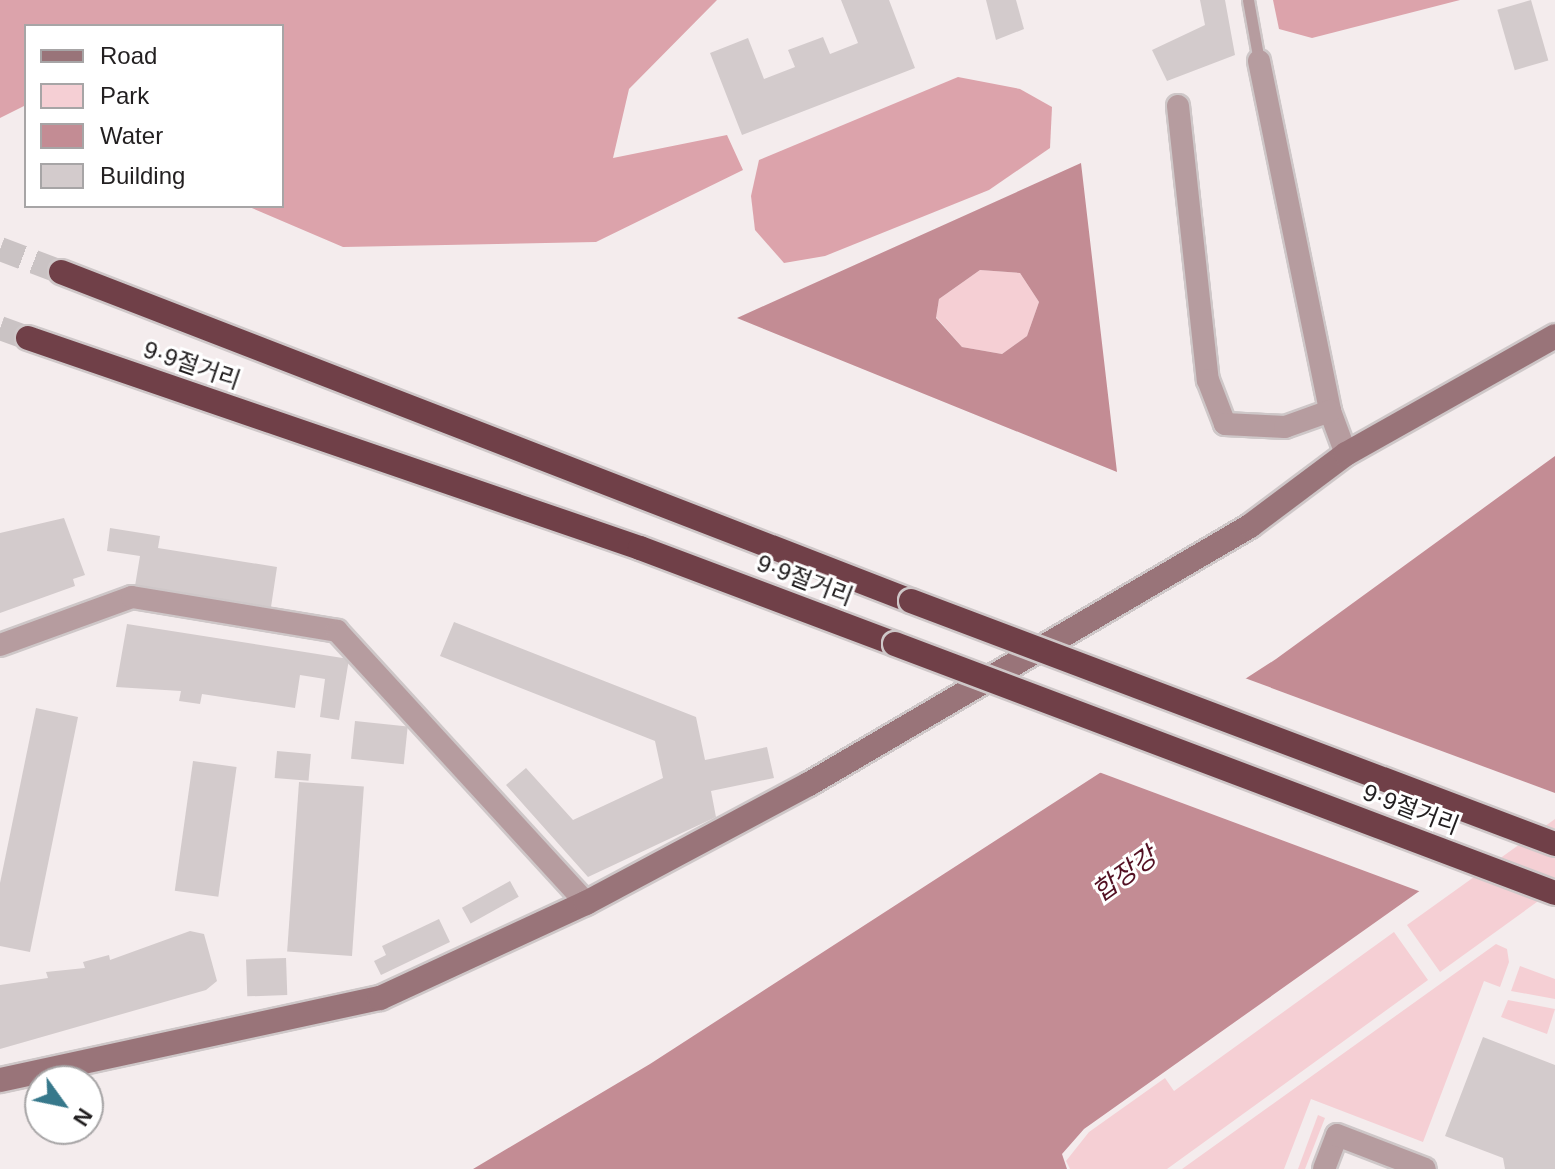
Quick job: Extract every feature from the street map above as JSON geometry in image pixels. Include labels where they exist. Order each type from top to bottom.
[{"type":"highway","name":"9·9절거리","points":[[61,272],[911,601],[1555,844]]},
{"type":"highway","name":"9·9절거리","points":[[28,338],[640,548],[1555,893]]},
{"type":"street","points":[[1259,61],[1330,411],[1346,454]]},
{"type":"street","points":[[1178,106],[1208,380],[1225,424],[1285,427],[1330,411]]},
{"type":"street","points":[[0,1080],[380,998],[586,903],[809,784],[1250,526],[1346,454],[1555,336]]},
{"type":"street","points":[[0,645],[132,597],[337,631],[586,903]]},
{"type":"street","points":[[1324,1169],[1337,1135],[1425,1169]]},
{"type":"lane","points":[[1248,0],[1259,61]]},
{"type":"green space","points":[[980,270],[1020,273],[1039,302],[1027,336],[1002,354],[962,347],[936,317],[939,299]]},
{"type":"green space","points":[[1555,819],[1555,889],[1440,972],[1407,925]]},
{"type":"green space","points":[[1394,932],[1428,980],[1167,1169],[1070,1169],[1066,1161],[1089,1132],[1165,1078],[1174,1091]]},
{"type":"green space","points":[[1496,944],[1507,949],[1509,962],[1500,987],[1484,981],[1423,1142],[1311,1099],[1284,1169],[1182,1169]]},
{"type":"green space","points":[[1520,966],[1555,979],[1555,999],[1511,991]]},
{"type":"green space","points":[[1508,1000],[1555,1009],[1547,1034],[1501,1017]]},
{"type":"green space","points":[[1318,1115],[1325,1118],[1305,1169],[1298,1169]]},
{"type":"shaded area","points":[[0,0],[717,0],[629,89],[613,158],[727,135],[743,170],[596,242],[343,247],[252,208],[284,208],[284,24],[24,24],[24,106],[0,118]]},
{"type":"shaded area","points":[[1273,0],[1460,0],[1312,38],[1279,29]]},
{"type":"shaded area","points":[[958,77],[1020,89],[1052,107],[1050,148],[989,190],[825,256],[784,263],[755,230],[751,196],[759,160]]},
{"type":"water","points":[[1081,163],[1117,472],[737,318]],"holes":[[[980,270],[1020,273],[1039,302],[1027,336],[1002,354],[962,347],[936,318],[939,299]]]},
{"type":"water","name":"합장강","points":[[1555,456],[1555,795],[1084,1129],[1062,1154],[1067,1169],[473,1169],[650,1064],[1276,659]]},
{"type":"pier","points":[[1242,677],[1555,793],[1555,800],[1424,893],[1096,771]]},
{"type":"building","points":[[841,0],[889,0],[915,68],[742,135],[710,53],[748,38],[764,79],[795,67],[788,50],[823,37],[830,54],[858,43]]},
{"type":"building","points":[[986,0],[1016,0],[1024,29],[996,40]]},
{"type":"building","points":[[1200,0],[1225,0],[1235,55],[1167,81],[1152,50],[1205,25]]},
{"type":"building","points":[[1531,0],[1548,61],[1515,70],[1497,10]]},
{"type":"building","points":[[64,518],[85,575],[73,579],[75,586],[0,613],[0,533]]},
{"type":"building","points":[[110,528],[160,536],[158,548],[277,567],[271,607],[135,586],[140,556],[107,551]]},
{"type":"building","points":[[454,622],[696,717],[705,760],[767,747],[774,778],[711,791],[716,817],[588,877],[506,785],[526,768],[573,820],[663,778],[655,741],[440,656]]},
{"type":"building","points":[[127,624],[349,659],[339,720],[320,717],[325,679],[300,675],[295,708],[202,694],[200,704],[179,701],[181,691],[116,687]]},
{"type":"building","points":[[36,708],[78,717],[30,952],[0,946],[0,883]]},
{"type":"building","points":[[355,721],[408,727],[404,764],[351,759]]},
{"type":"building","points":[[277,751],[311,754],[309,781],[275,778]]},
{"type":"building","points":[[193,761],[237,767],[218,897],[175,891]]},
{"type":"building","points":[[299,782],[364,787],[352,956],[287,952]]},
{"type":"building","points":[[510,881],[519,897],[471,923],[462,908]]},
{"type":"building","points":[[439,919],[450,942],[381,975],[374,961],[386,955],[382,946]]},
{"type":"building","points":[[190,931],[204,934],[217,981],[206,990],[0,1049],[0,985],[48,978],[46,972],[85,968],[83,962],[109,955],[110,960]]},
{"type":"building","points":[[286,958],[287,995],[247,996],[246,959]]},
{"type":"building","points":[[1483,1037],[1555,1065],[1555,1169],[1505,1169],[1503,1158],[1445,1136]]},
{"type":"tunnel","points":[[0,249],[61,272]]},
{"type":"tunnel","points":[[0,328],[28,338]]}]
